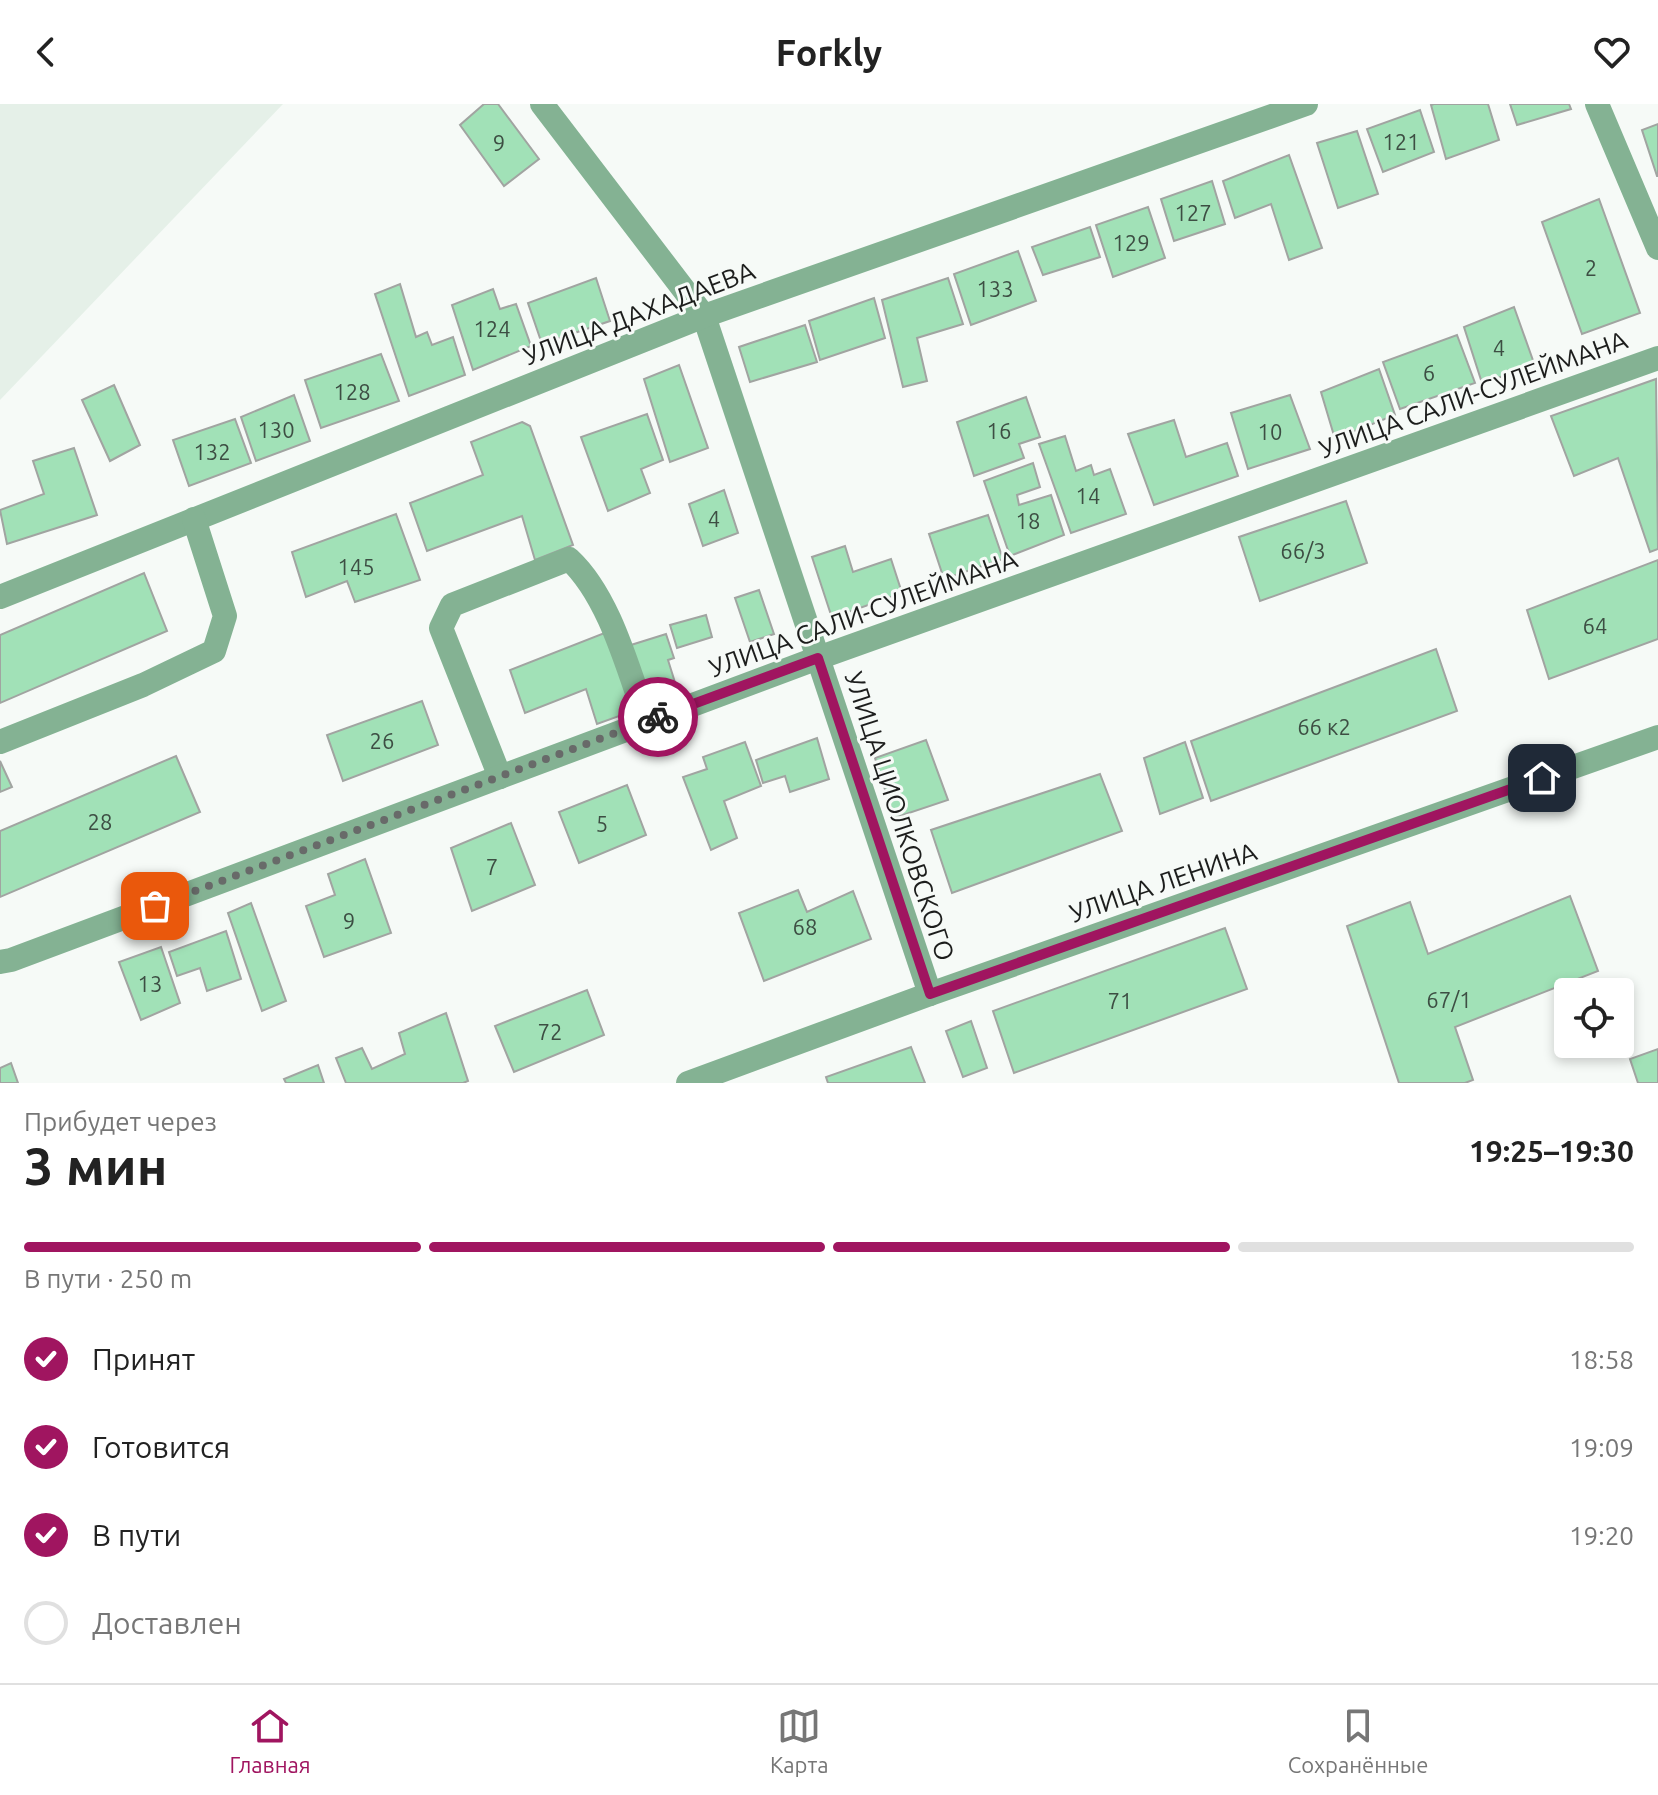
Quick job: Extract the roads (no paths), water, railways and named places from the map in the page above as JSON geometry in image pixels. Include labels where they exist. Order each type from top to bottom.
[{"type":"street","name":"УЛИЦА ЦИОЛКОВСКОГО","points":[[542,104],[704,316],[930,994]]},
{"type":"street","name":"УЛИЦА ДАХАДАЕВА","points":[[0,597],[704,316],[1306,104]]},
{"type":"street","points":[[1597,104],[1656,237]]},
{"type":"street","name":"УЛИЦА САЛИ-СУЛЕЙМАНА","points":[[0,962],[818,658],[1658,358]]},
{"type":"street","points":[[0,742],[143,685],[214,651],[225,616],[194,519]]},
{"type":"street","points":[[500,777],[441,628],[452,605],[569,559],[585,574],[613,629],[647,722]]},
{"type":"street","name":"УЛИЦА ЛЕНИНА","points":[[688,1083],[930,994],[1658,737]]}]
